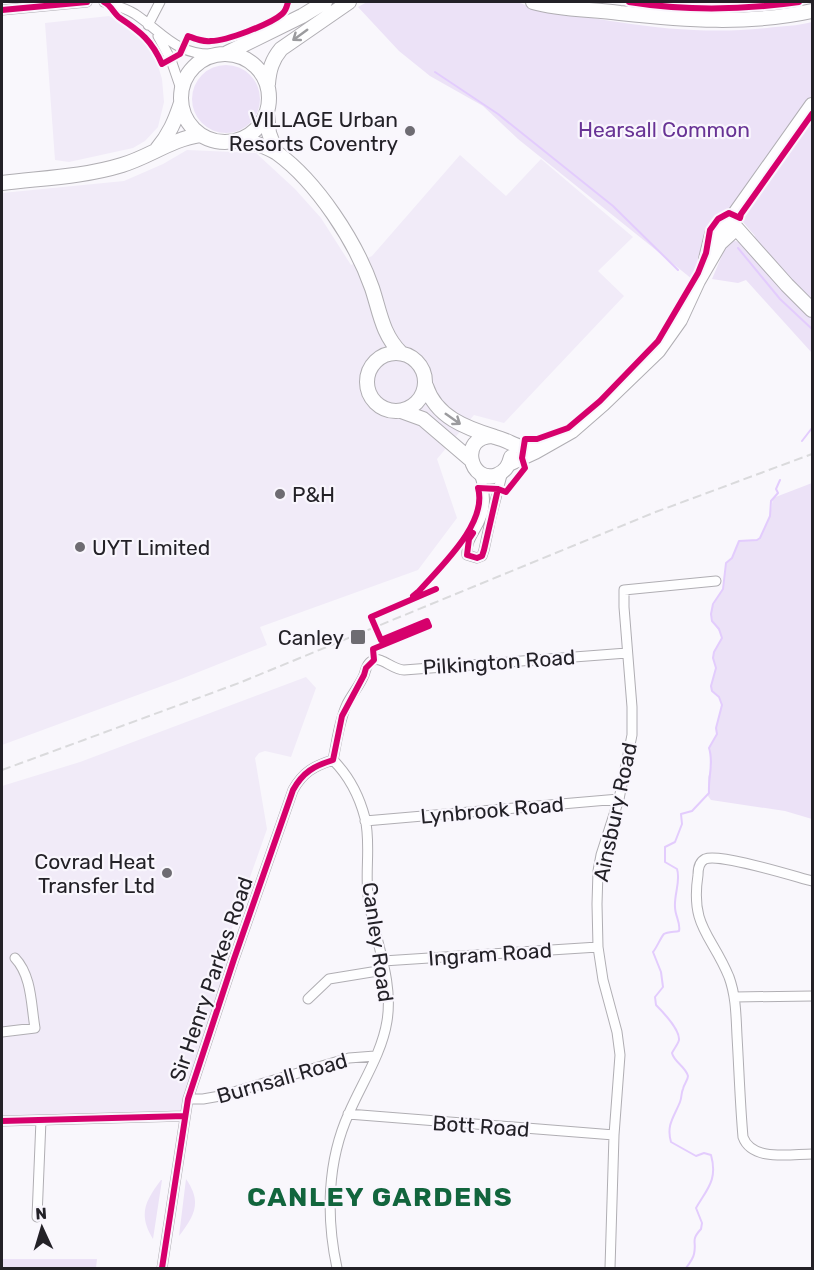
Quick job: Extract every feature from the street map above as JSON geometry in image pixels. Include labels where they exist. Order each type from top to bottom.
[{"type":"street","points":[[2,10],[87,2]]},
{"type":"street","points":[[104,2],[134,14],[166,40],[190,52],[238,55],[252,63],[263,75],[268,86]]},
{"type":"street","points":[[151,27],[160,2]]},
{"type":"street","points":[[152,153],[165,139],[175,121],[185,79],[190,71],[205,58],[252,42],[325,2]]},
{"type":"street","points":[[276,152],[269,133],[267,114],[268,86],[273,58],[281,49],[349,2]]},
{"type":"street","points":[[533,2],[558,7],[714,21],[773,17],[813,11]]},
{"type":"street","points":[[584,2],[621,13]]},
{"type":"street","points":[[151,27],[170,57],[189,124],[200,135],[214,141],[224,142],[244,139],[253,133],[267,114]]},
{"type":"street","points":[[402,353],[389,354],[373,365],[368,375],[368,391],[374,401],[383,409],[417,416],[433,426],[482,474],[493,476],[548,445],[581,424],[658,351],[680,320],[698,281],[729,229],[734,215],[813,105]]},
{"type":"street","points":[[2,183],[102,171],[138,160],[177,141],[200,135]]},
{"type":"street","points":[[244,139],[276,152],[314,190],[344,231],[364,270],[389,340],[402,353],[420,365],[433,402],[447,416],[468,428],[516,447],[528,449],[548,445]]},
{"type":"street","points":[[729,229],[752,245],[787,285],[813,310]]},
{"type":"street","points":[[381,318],[383,340],[381,358]]},
{"type":"street","points":[[401,411],[416,404],[426,386]]},
{"type":"street","points":[[483,438],[498,439],[510,450],[490,518],[484,550],[482,556],[477,558],[467,555],[466,550],[469,539],[484,511],[484,488],[474,466],[472,449],[483,438]]},
{"type":"street","name":"Ainsbury Road","points":[[610,1269],[619,1045],[603,980],[598,947],[598,871],[601,855],[620,799],[632,735],[624,590],[716,581]]},
{"type":"street","name":"Pilkington Road","points":[[333,760],[342,716],[366,668],[374,660],[380,659],[398,670],[404,670],[627,653]]},
{"type":"street","name":"Canley Road","points":[[333,760],[352,781],[365,821],[370,913],[383,965],[388,1000],[383,1037],[341,1130],[333,1166],[329,1206],[332,1246],[337,1269]]},
{"type":"street","name":"Sir Henry Parkes Road","points":[[162,1269],[188,1099],[234,959],[293,790],[310,768],[333,760]]},
{"type":"street","name":"Lynbrook Road","points":[[365,821],[620,799]]},
{"type":"street","points":[[813,881],[732,861],[707,858],[699,867],[696,882],[697,912],[702,927],[729,977],[735,997],[742,1137],[751,1149],[763,1154],[813,1154]]},
{"type":"street","name":"Ingram Road","points":[[308,999],[329,979],[383,965],[598,947]]},
{"type":"street","points":[[2,1032],[35,1028],[26,976],[15,958]]},
{"type":"street","points":[[735,997],[813,996]]},
{"type":"street","name":"Burnsall Road","points":[[188,1099],[203,1100],[349,1058],[375,1056]]},
{"type":"street","name":"Bott Road","points":[[348,1114],[614,1135]]},
{"type":"street","points":[[2,1121],[185,1116]]},
{"type":"street","points":[[37,1217],[41,1120]]},
{"type":"shaded area","points":[[109,16],[129,27],[147,43],[156,59],[162,79],[164,102],[158,127],[145,141],[133,148],[69,162],[55,160],[45,23]]},
{"type":"shaded area","points":[[187,150],[256,153],[295,189],[321,218],[351,265],[372,256],[460,155],[506,196],[541,159],[633,237],[598,271],[624,296],[504,423],[474,415],[437,459],[457,518],[418,570],[260,627],[267,645],[2,745],[2,193],[124,181],[163,164]]},
{"type":"shaded area","points":[[306,677],[316,688],[291,757],[265,751],[259,753],[255,758],[267,829],[223,954],[234,959],[185,1116],[2,1121],[2,786],[80,762]]},
{"type":"green space","name":"Hearsall Common","points":[[367,2],[518,2],[585,17],[675,29],[736,30],[812,22],[812,96],[730,210],[717,219],[697,272],[692,279],[518,139],[483,106],[430,76],[399,51],[358,7]]},
{"type":"green space","points":[[226,65],[239,68],[250,75],[257,86],[260,99],[257,112],[250,123],[239,130],[226,133],[213,130],[202,123],[195,112],[192,99],[195,86],[202,75],[213,68]]},
{"type":"green space","name":"Hearsall Common","points":[[812,119],[812,353],[746,280],[738,283],[712,279],[726,246],[731,240],[745,246],[755,236],[743,222],[743,216]]},
{"type":"green space","points":[[812,483],[812,819],[785,811],[711,800],[708,796],[708,777],[712,765],[709,748],[717,734],[716,728],[722,705],[711,686],[716,668],[714,652],[722,638],[713,620],[712,612],[723,587],[726,563],[732,558],[739,541],[753,541],[760,538],[770,516],[773,498]]},
{"type":"green space","points":[[186,1179],[195,1202],[192,1215],[179,1236]]},
{"type":"green space","points":[[161,1180],[153,1239],[146,1223],[145,1208]]},
{"type":"green space","points":[[2,1259],[97,1259],[96,1268],[2,1268]]},
{"type":"waterway","points":[[435,72],[498,114],[613,206],[678,270]]},
{"type":"waterway","points":[[738,248],[780,299],[812,329]]},
{"type":"waterway","points":[[802,441],[812,428]]},
{"type":"waterway","points":[[686,1268],[693,1256],[695,1239],[701,1229],[702,1223],[696,1208],[710,1184],[713,1164],[711,1155],[704,1153],[696,1156],[671,1142],[669,1131],[688,1076],[672,1053],[679,1040],[677,1031],[656,1005],[655,997],[663,987],[661,972],[653,952],[664,934],[679,931],[675,907],[678,874],[677,869],[665,862],[665,847],[675,842],[682,824],[681,814],[692,811],[709,793],[711,759],[709,748],[717,734],[716,728],[722,705],[711,686],[716,668],[714,652],[722,638],[719,629],[712,621],[713,604],[723,589],[726,563],[732,558],[739,541],[760,538],[770,516],[771,501],[778,493],[776,489],[780,480]]},
{"type":"railway","points":[[2,770],[239,683],[653,513],[812,454]]},
{"type":"cycle path","points":[[2,10],[87,2]]},
{"type":"cycle path","points":[[104,2],[145,38],[162,64],[180,54],[188,36],[208,41],[237,35],[276,18],[284,11],[288,2]]},
{"type":"cycle path","points":[[629,2],[671,7],[714,8],[757,7],[799,2]]},
{"type":"cycle path","points":[[413,596],[450,557],[470,529],[479,501],[478,488],[498,489],[506,492],[525,468],[522,458],[525,439],[537,439],[568,428],[600,401],[658,341],[698,273],[706,253],[710,230],[718,219],[729,213],[740,218],[812,114]]},
{"type":"cycle path","points":[[473,533],[469,539],[467,555],[477,558],[482,556],[484,550],[498,489]]},
{"type":"cycle path","points":[[162,1268],[188,1099],[293,790],[310,770],[333,760],[342,716],[366,668],[374,660],[373,649],[429,626],[427,621],[381,640],[371,617],[436,589]]},
{"type":"cycle path","points":[[2,1121],[185,1116]]},
{"type":"place","name":"VILLAGE Urban Resorts Coventry","points":[[410,131]]},
{"type":"place","name":"P&H","points":[[280,494]]},
{"type":"place","name":"UYT Limited","points":[[80,547]]},
{"type":"place","name":"Canley","points":[[358,637]]},
{"type":"place","name":"Covrad Heat Transfer Ltd","points":[[167,873]]},
{"type":"district","name":"CANLEY GARDENS","points":[[380,1197]]}]
